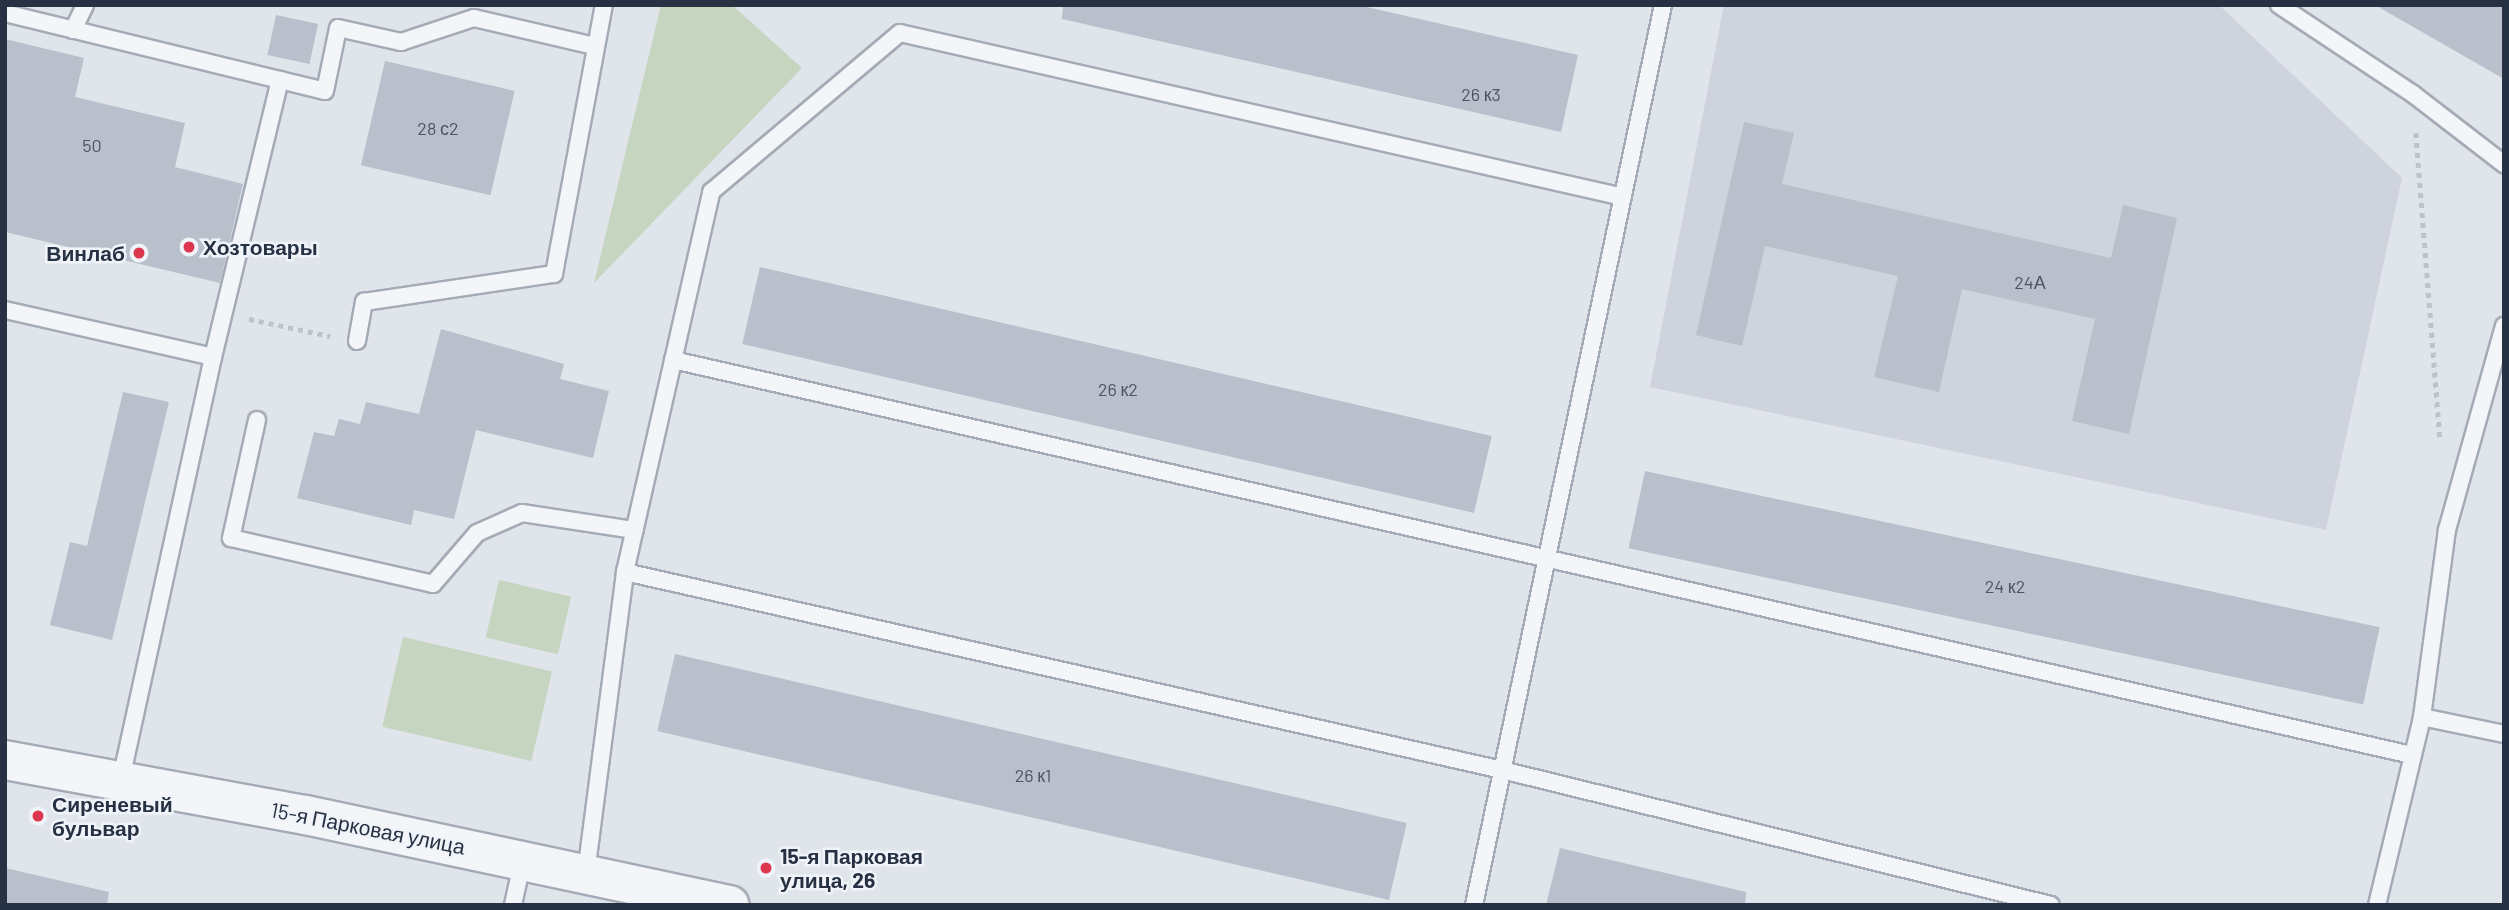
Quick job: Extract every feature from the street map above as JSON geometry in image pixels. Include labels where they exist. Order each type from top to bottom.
[{"type":"street","name":"15-я Парковая улица","points":[[5,760],[120,785],[523,859],[730,905]]},
{"type":"lane","points":[[73,30],[85,5]]},
{"type":"lane","points":[[357,341],[364,302],[554,274],[594,46],[604,5]]},
{"type":"lane","points":[[1474,905],[1663,5]]},
{"type":"lane","points":[[2279,5],[2413,94],[2504,164]]},
{"type":"lane","points":[[5,13],[325,91],[338,28],[401,42],[474,18],[594,46]]},
{"type":"lane","points":[[586,873],[625,572],[711,192],[900,33],[1623,197]]},
{"type":"lane","points":[[120,785],[213,357],[280,80]]},
{"type":"lane","points":[[5,310],[213,357]]},
{"type":"lane","points":[[2377,905],[2422,717],[2447,530],[2504,326]]},
{"type":"lane","points":[[673,360],[1547,556],[2412,755]]},
{"type":"lane","points":[[257,420],[231,538],[433,584],[477,533],[522,513],[635,530]]},
{"type":"lane","points":[[625,572],[1502,770],[2051,905]]},
{"type":"lane","points":[[2422,717],[2504,734]]},
{"type":"lane","points":[[513,905],[523,859]]},
{"type":"path","points":[[2413,94],[2441,448]]},
{"type":"path","points":[[225,314],[357,341]]},
{"type":"shaded area","points":[[1724,5],[2219,5],[2402,178],[2326,530],[1650,387]]},
{"type":"green space","points":[[661,5],[732,5],[802,68],[594,283]]},
{"type":"green space","points":[[499,580],[571,597],[558,654],[486,637]]},
{"type":"green space","points":[[403,637],[552,671],[531,761],[382,727]]},
{"type":"building","points":[[1063,5],[1358,5],[1578,55],[1561,132],[1062,19]]},
{"type":"building","points":[[2375,5],[2504,5],[2504,79]]},
{"type":"building","points":[[276,15],[318,24],[310,64],[267,55]]},
{"type":"building","points":[[5,39],[84,58],[75,97],[185,123],[175,167],[243,184],[220,283],[5,232]]},
{"type":"building","points":[[385,61],[515,91],[491,195],[361,165]]},
{"type":"building","points":[[1744,122],[1794,133],[1782,184],[2111,258],[2123,205],[2177,218],[2129,434],[2072,421],[2095,319],[1962,289],[1939,392],[1874,377],[1898,276],[1765,246],[1742,346],[1696,335]]},
{"type":"building","points":[[760,267],[1492,436],[1474,513],[742,344]]},
{"type":"building","points":[[441,329],[564,364],[560,379],[609,391],[593,458],[476,430],[454,519],[414,510],[411,525],[297,498],[314,432],[334,436],[339,419],[360,424],[366,402],[419,414]]},
{"type":"building","points":[[123,392],[169,402],[112,640],[50,625],[70,542],[87,546]]},
{"type":"building","points":[[1645,471],[2380,627],[2363,704],[1629,548]]},
{"type":"building","points":[[675,654],[1407,823],[1389,900],[657,731]]},
{"type":"building","points":[[1560,848],[1746,892],[1745,905],[1546,905]]},
{"type":"building","points":[[5,868],[109,892],[107,905],[5,905]]},
{"type":"place","name":"Хозтовары","points":[[189,247]]},
{"type":"place","name":"Винлаб","points":[[139,253]]},
{"type":"place","name":"Сиреневый бульвар","points":[[38,816]]},
{"type":"place","name":"15-я Парковая улица, 26","points":[[766,868]]}]
